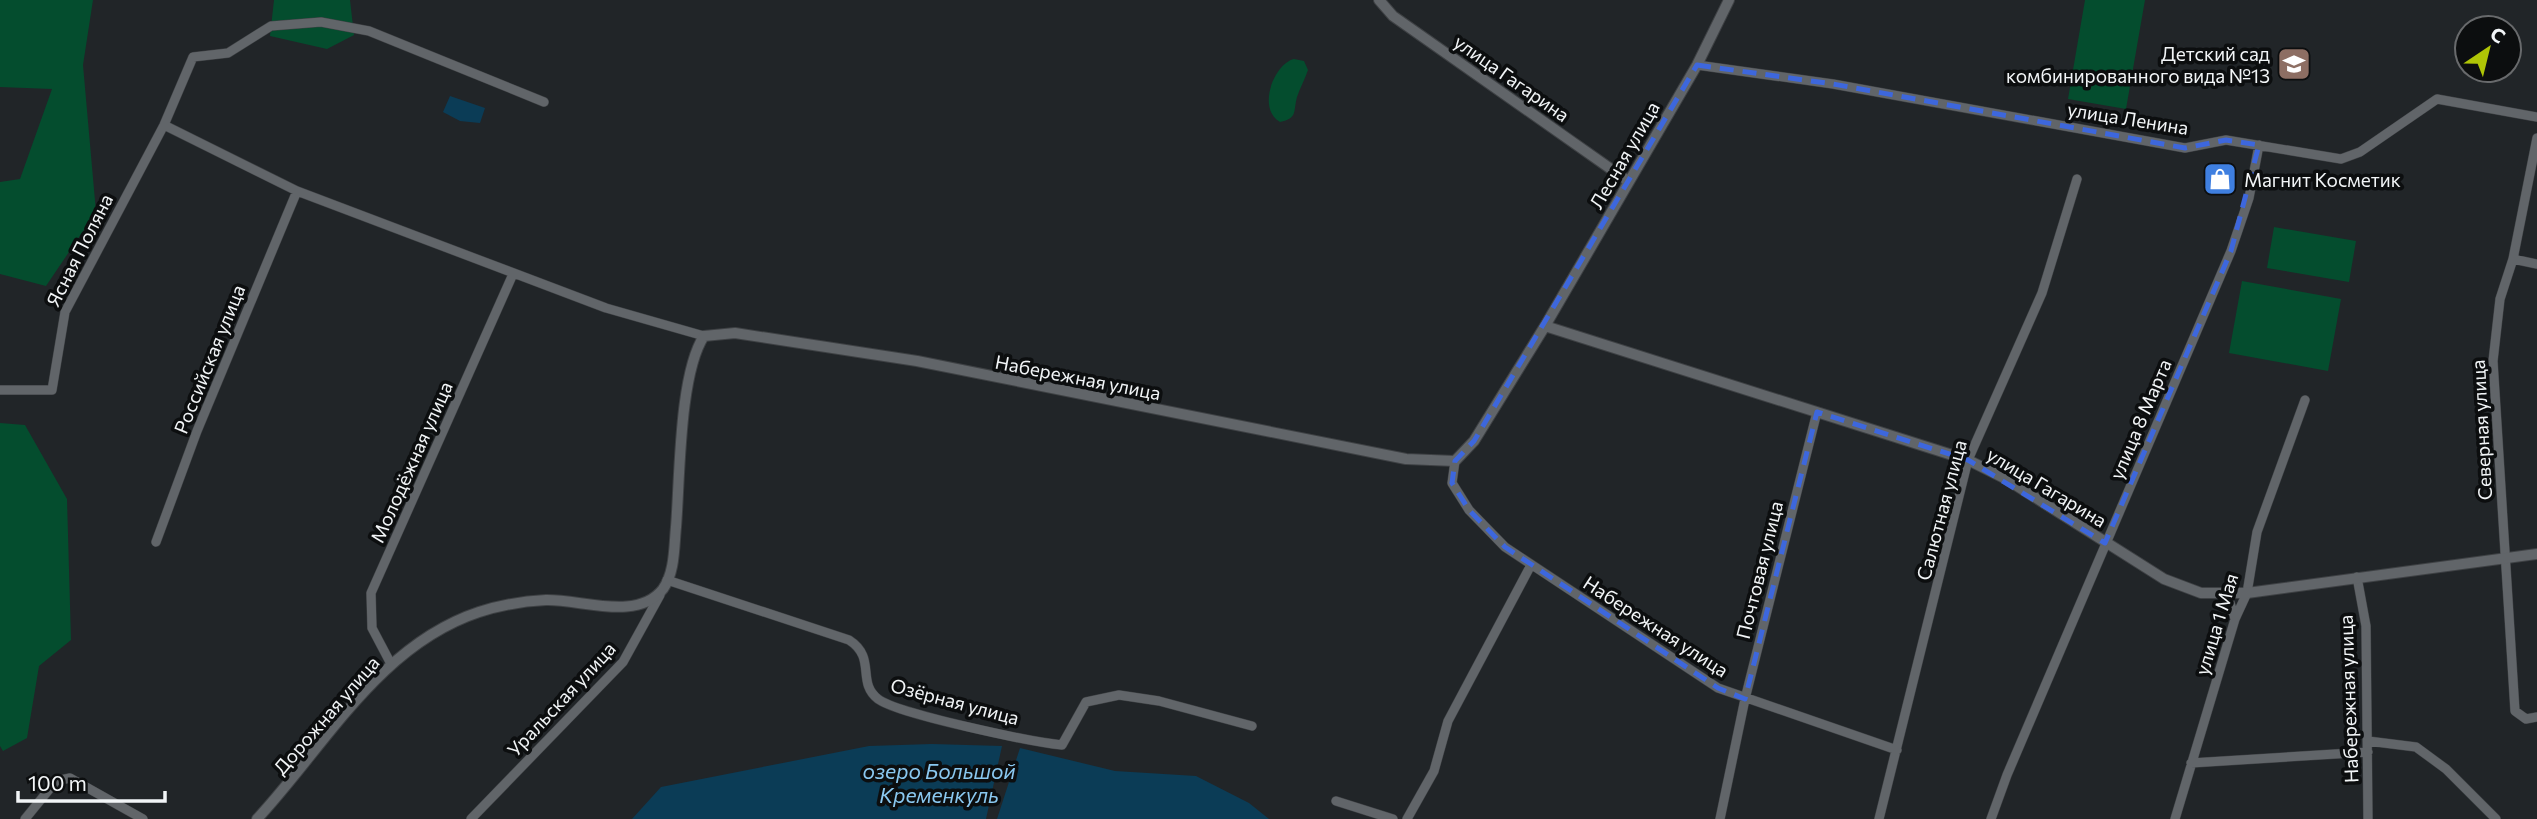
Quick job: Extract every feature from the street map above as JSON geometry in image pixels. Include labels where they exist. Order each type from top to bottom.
[{"type":"street","name":"улица Гагарина","points":[[1379,0],[1393,16],[1628,181]]},
{"type":"street","name":"Лесная улица","points":[[1545,326],[1697,65],[1729,0]]},
{"type":"street","points":[[544,102],[369,31],[321,22],[271,26],[229,52],[194,57],[164,125],[297,191],[513,274],[701,340]]},
{"type":"street","name":"улица Ленина","points":[[1697,65],[1833,83],[2185,148],[2226,140],[2341,159],[2360,152],[2437,99],[2537,117]]},
{"type":"street","name":"Ясная Поляна","points":[[0,390],[52,390],[65,312],[164,125]]},
{"type":"street","name":"Северная улица","points":[[2537,138],[2513,259],[2500,299],[2493,361],[2515,711],[2526,719],[2537,717]]},
{"type":"street","name":"улица 8 Марта","points":[[1991,819],[2105,543],[2231,251],[2249,198],[2259,145]]},
{"type":"street","name":"Салютная улица","points":[[1879,819],[1968,460],[2042,293],[2077,179]]},
{"type":"street","name":"Российская улица","points":[[156,542],[197,431],[297,191]]},
{"type":"street","points":[[2513,259],[2537,264]]},
{"type":"street","name":"Молодёжная улица","points":[[391,664],[372,628],[372,593],[513,274]]},
{"type":"street","name":"улица Гагарина","points":[[1545,326],[1968,460],[2006,479],[2164,579],[2202,593],[2247,593],[2537,554]]},
{"type":"street","points":[[1454,461],[1474,441],[1545,326]]},
{"type":"street","name":"Набережная улица","points":[[701,340],[735,333],[917,362],[1406,459],[1454,461],[1452,483],[1468,510],[1505,547],[1718,688],[1897,750]]},
{"type":"street","name":"Уральская улица","points":[[471,819],[623,662],[665,584],[674,555],[689,367],[701,340]]},
{"type":"street","name":"улица 1 Мая","points":[[2175,819],[2235,619],[2247,593],[2257,532],[2305,400]]},
{"type":"street","name":"Почтовая улица","points":[[1720,819],[1745,699],[1817,412]]},
{"type":"street","points":[[1408,819],[1434,771],[1448,721],[1531,565]]},
{"type":"street","name":"Набережная улица","points":[[2357,578],[2366,626],[2368,819]]},
{"type":"street","name":"Дорожная улица","points":[[257,819],[391,664],[450,623],[513,603],[548,600],[618,607],[642,604],[665,584]]},
{"type":"street","name":"Озёрная улица","points":[[665,584],[849,640],[860,647],[865,656],[867,681],[878,699],[909,710],[1037,742],[1062,745],[1086,702],[1119,695],[1159,701],[1252,726]]},
{"type":"street","points":[[2227,593],[2235,619]]},
{"type":"street","points":[[2368,741],[2416,747],[2446,769],[2496,819]]},
{"type":"street","points":[[2191,763],[2368,752]]},
{"type":"street","points":[[25,819],[56,780],[70,778],[143,819]]},
{"type":"street","points":[[1336,801],[1393,819]]},
{"type":"highlighted area","points":[[1697,65],[1833,84],[2185,148],[2226,140],[2259,145],[2231,251],[2105,543],[1968,460],[1817,412],[1745,699],[1718,688],[1505,547],[1469,510],[1452,483],[1455,461],[1474,441]]},
{"type":"green space","points":[[0,0],[93,0],[83,65],[96,212],[46,286],[0,274],[0,182],[20,179],[52,89],[0,87]]},
{"type":"green space","points":[[274,0],[350,0],[354,35],[327,49],[270,36]]},
{"type":"green space","points":[[2085,0],[2145,0],[2126,109],[2068,99]]},
{"type":"green space","points":[[1294,59],[1304,61],[1308,70],[1297,97],[1294,114],[1290,119],[1280,122],[1269,107],[1271,87],[1280,69]]},
{"type":"green space","points":[[2274,227],[2356,241],[2349,282],[2267,268]]},
{"type":"green space","points":[[2242,281],[2341,299],[2328,371],[2229,353]]},
{"type":"green space","points":[[0,423],[25,425],[67,499],[71,640],[39,666],[27,738],[3,751],[0,746]]},
{"type":"water","points":[[450,96],[485,108],[480,123],[460,121],[443,112]]},
{"type":"water","name":"озеро Большой Кременкуль","points":[[869,746],[1002,746],[986,819],[632,819],[661,787]]},
{"type":"water","name":"озеро Большой Кременкуль","points":[[1020,748],[1115,771],[1196,776],[1249,803],[1269,819],[997,819]]},
{"type":"place","name":"Детский сад комбинированного вида №13","points":[[2294,64]]},
{"type":"place","name":"Магнит Косметик","points":[[2220,179]]}]
